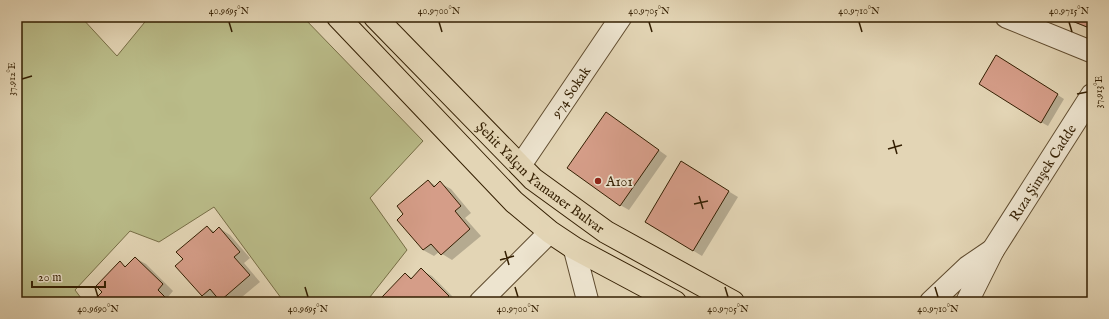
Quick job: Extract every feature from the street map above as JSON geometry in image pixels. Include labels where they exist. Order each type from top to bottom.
[{"type":"highway","name":"Şehit Yalçın Yamaner Bulvar","points":[[338,17],[514,202],[550,232],[574,248],[675,302]]},
{"type":"highway","name":"Şehit Yalçın Yamaner Bulvar","points":[[375,17],[533,179],[606,232],[733,302]]},
{"type":"street","name":"974 Sokak","points":[[520,166],[621,17]]},
{"type":"street","points":[[1006,17],[1092,52]]},
{"type":"street","name":"Rıza Şimşek Cadde","points":[[967,302],[993,250],[1092,96]]},
{"type":"street","points":[[480,302],[550,232]]},
{"type":"street","points":[[574,248],[588,302]]},
{"type":"street","name":"Rıza Şimşek Cadde","points":[[931,302],[968,267],[993,250]]},
{"type":"green space","points":[[17,17],[54,17],[57,21],[81,17],[117,56],[149,17],[303,17],[423,141],[370,198],[407,250],[366,302],[284,302],[214,207],[159,242],[130,231],[75,290],[84,302],[17,302]]},
{"type":"building","points":[[1067,17],[1092,17],[1092,29],[1067,19]]},
{"type":"building","points":[[996,55],[1058,94],[1041,123],[979,84]]},
{"type":"building","points":[[606,112],[659,150],[620,206],[567,168]]},
{"type":"building","points":[[681,161],[729,191],[693,251],[645,222]]},
{"type":"building","points":[[428,180],[434,187],[440,181],[461,206],[455,211],[470,229],[441,255],[431,244],[423,250],[397,220],[403,214],[397,206]]},
{"type":"building","points":[[207,226],[213,233],[219,227],[240,252],[234,257],[250,275],[220,301],[210,289],[202,296],[175,266],[183,259],[176,252]]},
{"type":"building","points":[[135,257],[163,284],[158,290],[166,298],[162,302],[100,302],[96,298],[102,292],[96,286],[120,261],[125,267]]},
{"type":"building","points":[[421,268],[449,296],[444,302],[386,302],[382,297],[405,273],[411,279]]},
{"type":"place","name":"A101","points":[[598,181]]}]
